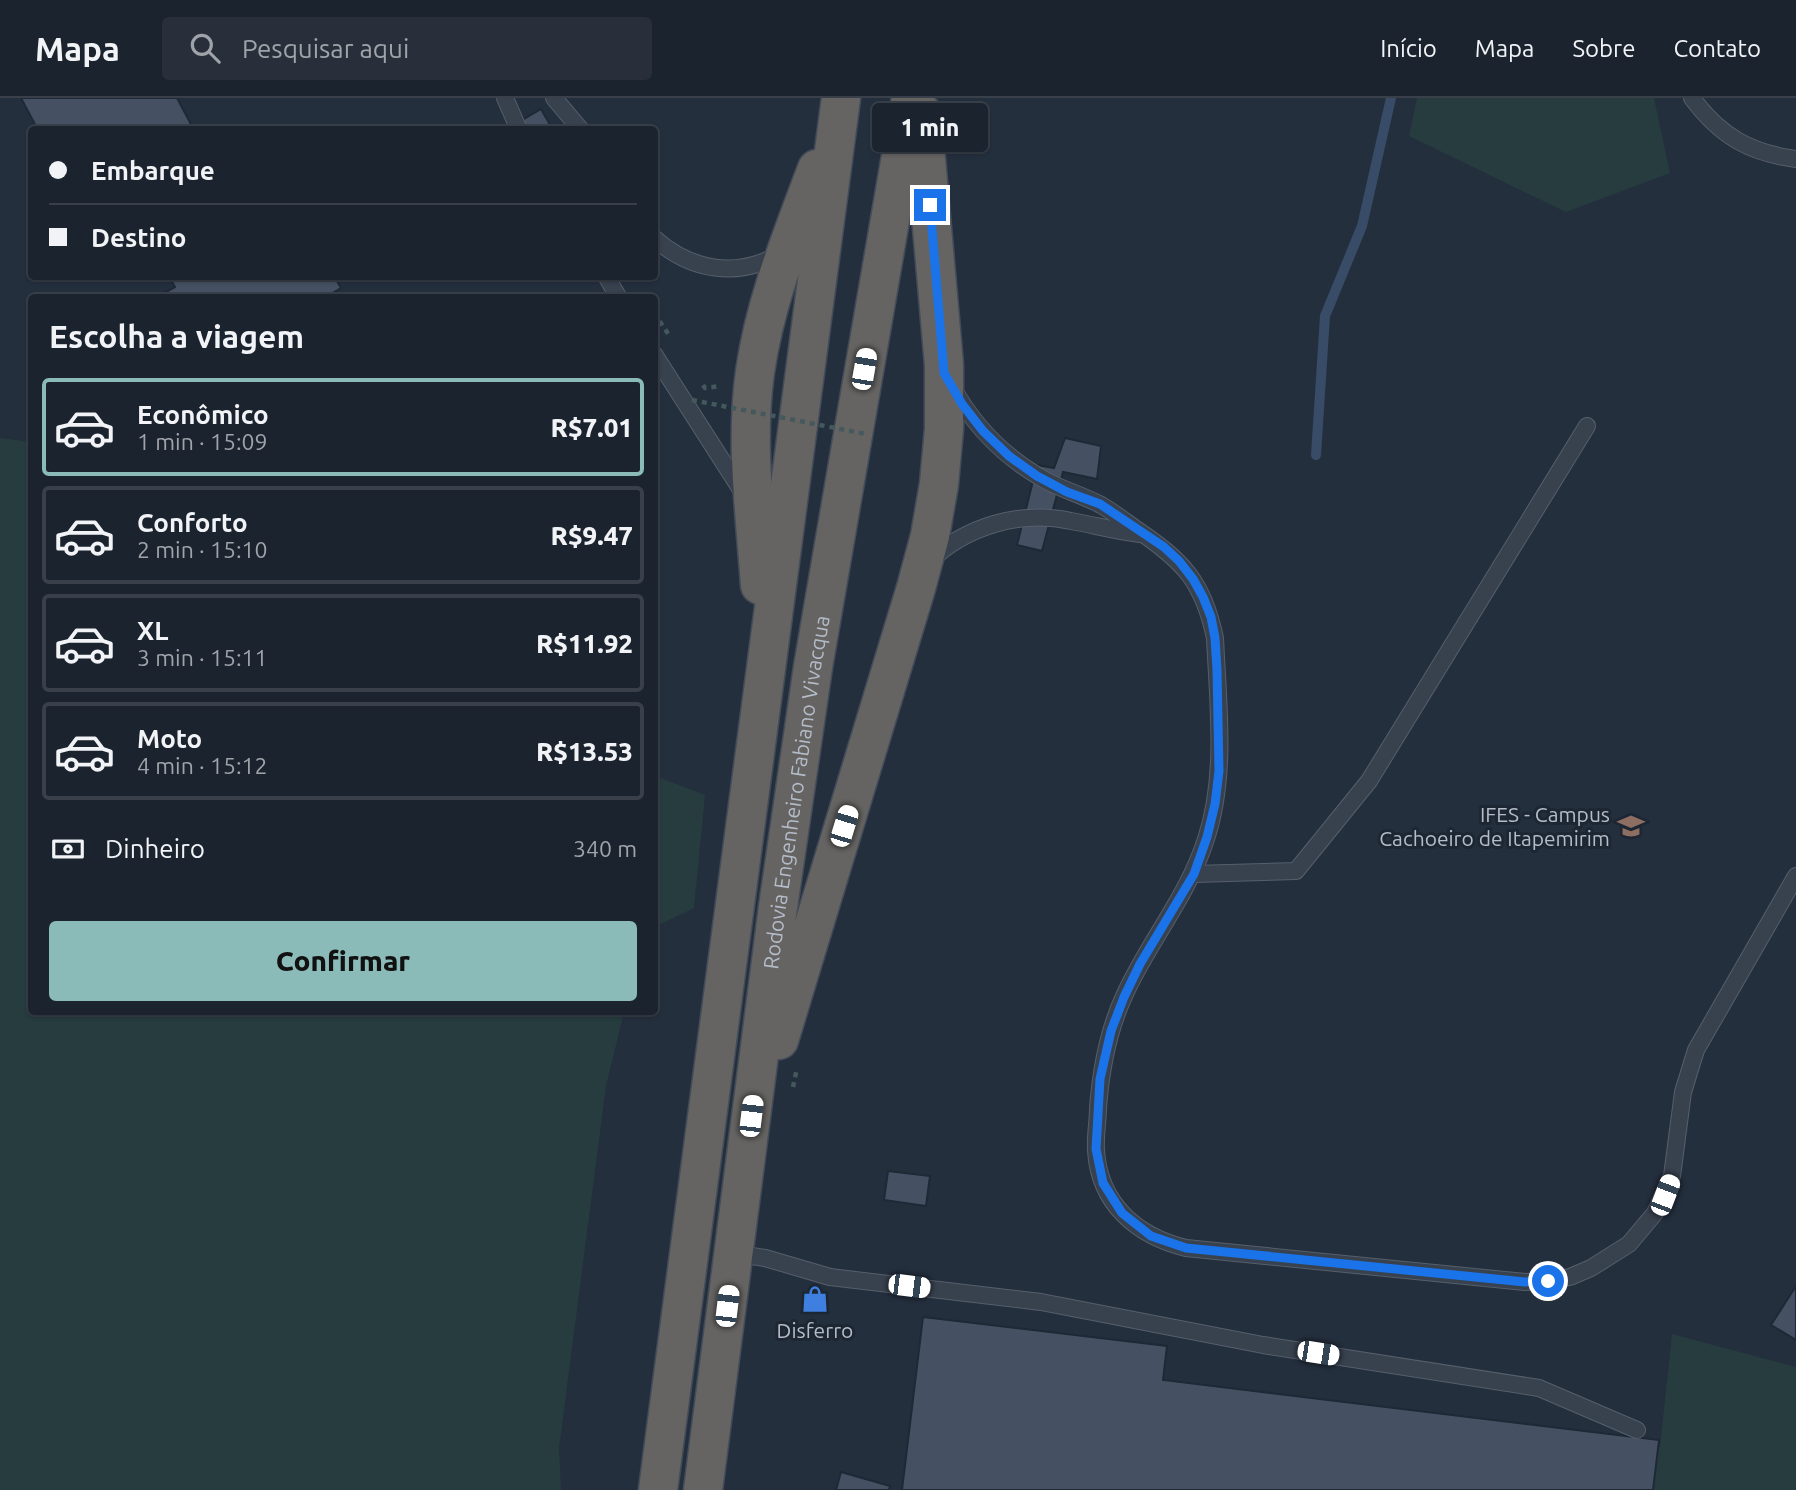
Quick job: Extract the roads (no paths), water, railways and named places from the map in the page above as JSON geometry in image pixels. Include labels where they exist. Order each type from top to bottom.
[{"type":"highway","name":"Rodovia Engenheiro Fabiano Vivacqua","points":[[703,1490],[778,907],[813,667],[911,98]]},
{"type":"highway","points":[[748,1143],[921,570],[939,484],[944,429],[944,373],[920,98]]},
{"type":"highway","points":[[766,667],[751,465],[754,374],[762,332],[786,250],[841,102]]},
{"type":"highway","points":[[658,1490],[841,102]]},
{"type":"lane","points":[[505,98],[517,126]]},
{"type":"lane","points":[[554,98],[578,126]]},
{"type":"lane","points":[[1692,98],[1711,122],[1749,149],[1796,159]]},
{"type":"lane","points":[[658,241],[684,260],[726,270],[747,268],[768,261],[786,250]]},
{"type":"lane","points":[[658,360],[754,510]]},
{"type":"lane","points":[[944,373],[983,431],[1009,456],[1037,476],[1067,492],[1100,504],[1179,561],[1203,597],[1215,638],[1219,771],[1207,837],[1194,874],[1140,964],[1124,997],[1105,1054],[1100,1079],[1096,1149],[1103,1183],[1122,1213],[1151,1236],[1186,1248],[1525,1282],[1559,1279],[1591,1268],[1629,1244],[1655,1213],[1672,1177],[1683,1091],[1696,1050],[1796,876]]},
{"type":"lane","points":[[1194,874],[1296,870],[1369,781],[1587,426]]},
{"type":"lane","points":[[921,570],[953,543],[971,533],[1017,519],[1070,520],[1095,528],[1146,535]]},
{"type":"lane","points":[[733,1253],[765,1258],[830,1277],[1041,1302],[1263,1345],[1539,1388],[1637,1430]]},
{"type":"waterway","points":[[1316,455],[1325,316],[1362,226],[1391,98]]},
{"type":"place","name":"IFES - Campus Cachoeiro de Itapemirim","points":[[1631,826]]},
{"type":"place","name":"Disferro","points":[[815,1299]]}]
